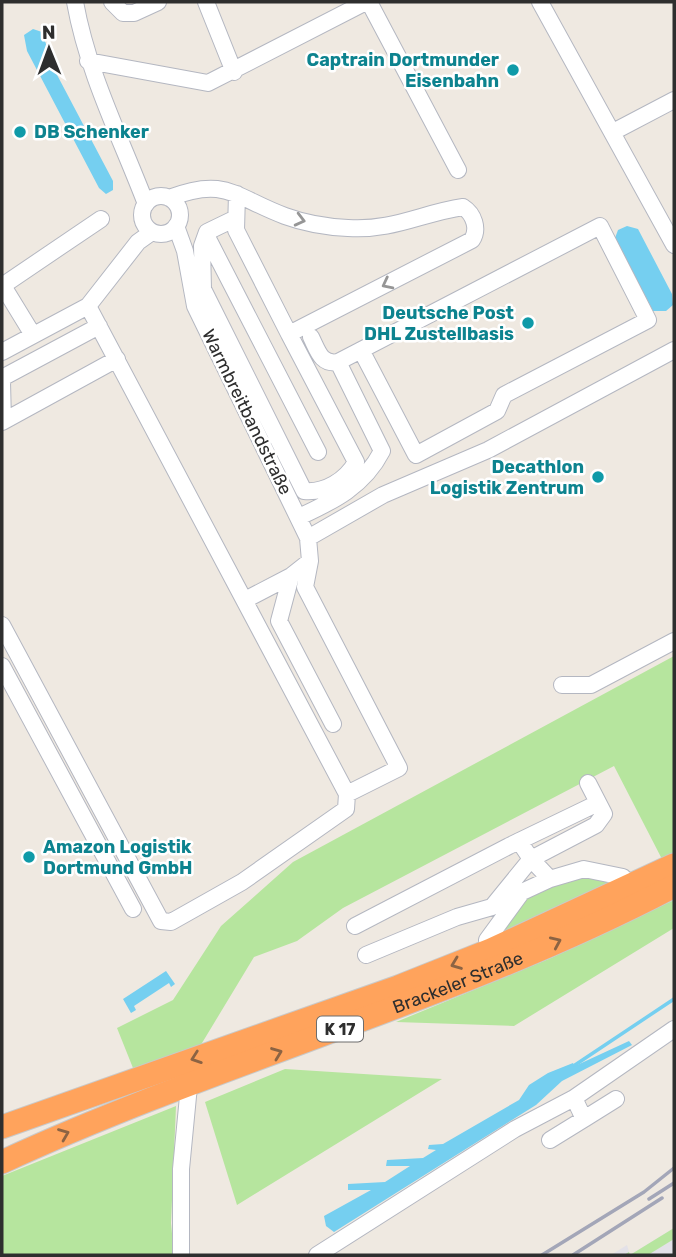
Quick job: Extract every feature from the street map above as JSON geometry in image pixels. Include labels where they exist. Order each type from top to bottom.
[{"type":"highway","name":"Brackeler Straße","points":[[2,1127],[332,1011],[491,950],[674,865]]},
{"type":"highway","name":"Brackeler Straße","points":[[2,1162],[189,1086],[471,979],[674,886]]},
{"type":"street","points":[[75,2],[88,61],[130,156],[168,226]]},
{"type":"street","points":[[112,2],[123,13],[134,13],[158,2]]},
{"type":"street","points":[[206,2],[234,72]]},
{"type":"street","points":[[88,61],[208,83],[234,72],[337,9],[367,2],[458,170]]},
{"type":"street","points":[[540,2],[674,245]]},
{"type":"street","points":[[613,132],[674,100]]},
{"type":"street","points":[[122,260],[122,249],[154,203],[196,188],[237,194],[286,216],[319,225],[377,228],[463,207],[476,225],[472,240],[289,334]]},
{"type":"street","points":[[2,352],[88,306],[138,242],[168,226],[186,204],[209,188]]},
{"type":"street","points":[[236,218],[213,226],[206,234],[202,246],[203,289],[297,495],[316,492],[351,472],[356,462],[236,230],[237,194]]},
{"type":"street","points":[[154,203],[145,224],[168,226]]},
{"type":"street","points":[[33,335],[2,286],[101,219]]},
{"type":"street","name":"Warmbreitbandstraße","points":[[168,226],[185,261],[195,306],[297,495],[299,517],[308,537],[310,561],[305,587],[400,768],[347,794]]},
{"type":"street","points":[[311,337],[323,360],[338,362],[361,350],[600,226],[648,320],[504,395],[497,411],[416,455],[361,350]]},
{"type":"street","points":[[206,234],[318,452]]},
{"type":"street","points":[[2,625],[161,921],[172,922],[242,881],[346,809],[347,794],[88,306]]},
{"type":"street","points":[[99,326],[2,380],[2,421],[117,359]]},
{"type":"street","points":[[308,537],[383,495],[488,450],[674,350]]},
{"type":"street","points":[[299,517],[336,500],[359,483],[382,450],[338,362]]},
{"type":"street","points":[[245,600],[291,576],[310,561]]},
{"type":"street","points":[[291,576],[279,621],[333,724]]},
{"type":"street","points":[[562,685],[591,685],[674,641]]},
{"type":"street","points":[[2,666],[133,909]]},
{"type":"street","points":[[366,955],[457,917],[492,907],[531,859],[596,825],[604,814],[588,783]]},
{"type":"street","points":[[355,926],[598,803]]},
{"type":"street","points":[[519,841],[550,879]]},
{"type":"street","points":[[491,950],[487,940],[522,892],[550,879],[584,869],[624,877],[630,887]]},
{"type":"street","points":[[317,1255],[515,1129],[574,1098],[674,1029]]},
{"type":"street","points":[[181,1255],[181,1169],[189,1086]]},
{"type":"street","points":[[574,1098],[583,1119]]},
{"type":"street","points":[[550,1140],[616,1099]]},
{"type":"shaded area","points":[[674,1228],[674,1255],[630,1255]]},
{"type":"shaded area","points":[[627,1245],[630,1255],[611,1255]]},
{"type":"green space","points":[[674,656],[674,857],[664,863],[614,766],[343,908],[297,941],[254,957],[199,1048],[133,1068],[117,1028],[173,1000],[221,926],[293,862]]},
{"type":"green space","points":[[575,875],[616,881],[501,934],[516,903]]},
{"type":"green space","points":[[674,900],[674,928],[514,1026],[396,1022],[551,958]]},
{"type":"green space","points":[[285,1069],[442,1079],[237,1205],[205,1102]]},
{"type":"green space","points":[[176,1106],[171,1223],[174,1255],[2,1255],[2,1176]]},
{"type":"green space","points":[[674,1228],[674,1239],[648,1255],[630,1255]]},
{"type":"water","points":[[33,29],[42,32],[55,71],[113,181],[113,190],[106,194],[99,188],[27,51],[24,35]]},
{"type":"water","points":[[627,226],[638,229],[672,294],[673,305],[666,311],[653,311],[615,238],[618,230]]},
{"type":"water","points":[[166,971],[175,984],[171,987],[169,983],[134,1006],[136,1010],[131,1013],[123,999]]},
{"type":"water","points":[[629,1041],[632,1045],[562,1081],[536,1105],[334,1232],[326,1226],[324,1216],[371,1190],[348,1190],[348,1184],[385,1182],[410,1166],[386,1166],[387,1160],[423,1158],[436,1150],[428,1149],[429,1145],[443,1144],[519,1100],[529,1085],[548,1073],[573,1063],[575,1066]]},
{"type":"waterway","points":[[575,1065],[674,999]]},
{"type":"railway","points":[[542,1255],[644,1192],[674,1168]]},
{"type":"railway","points":[[649,1199],[674,1183]]},
{"type":"railway","points":[[573,1255],[662,1198]]},
{"type":"place","name":"Captrain Dortmunder Eisenbahn","points":[[513,70]]},
{"type":"place","name":"DB Schenker","points":[[20,132]]},
{"type":"place","name":"Deutsche Post DHL Zustellbasis","points":[[528,323]]},
{"type":"place","name":"Decathlon Logistik Zentrum","points":[[598,477]]},
{"type":"place","name":"Amazon Logistik Dortmund GmbH","points":[[29,857]]}]
